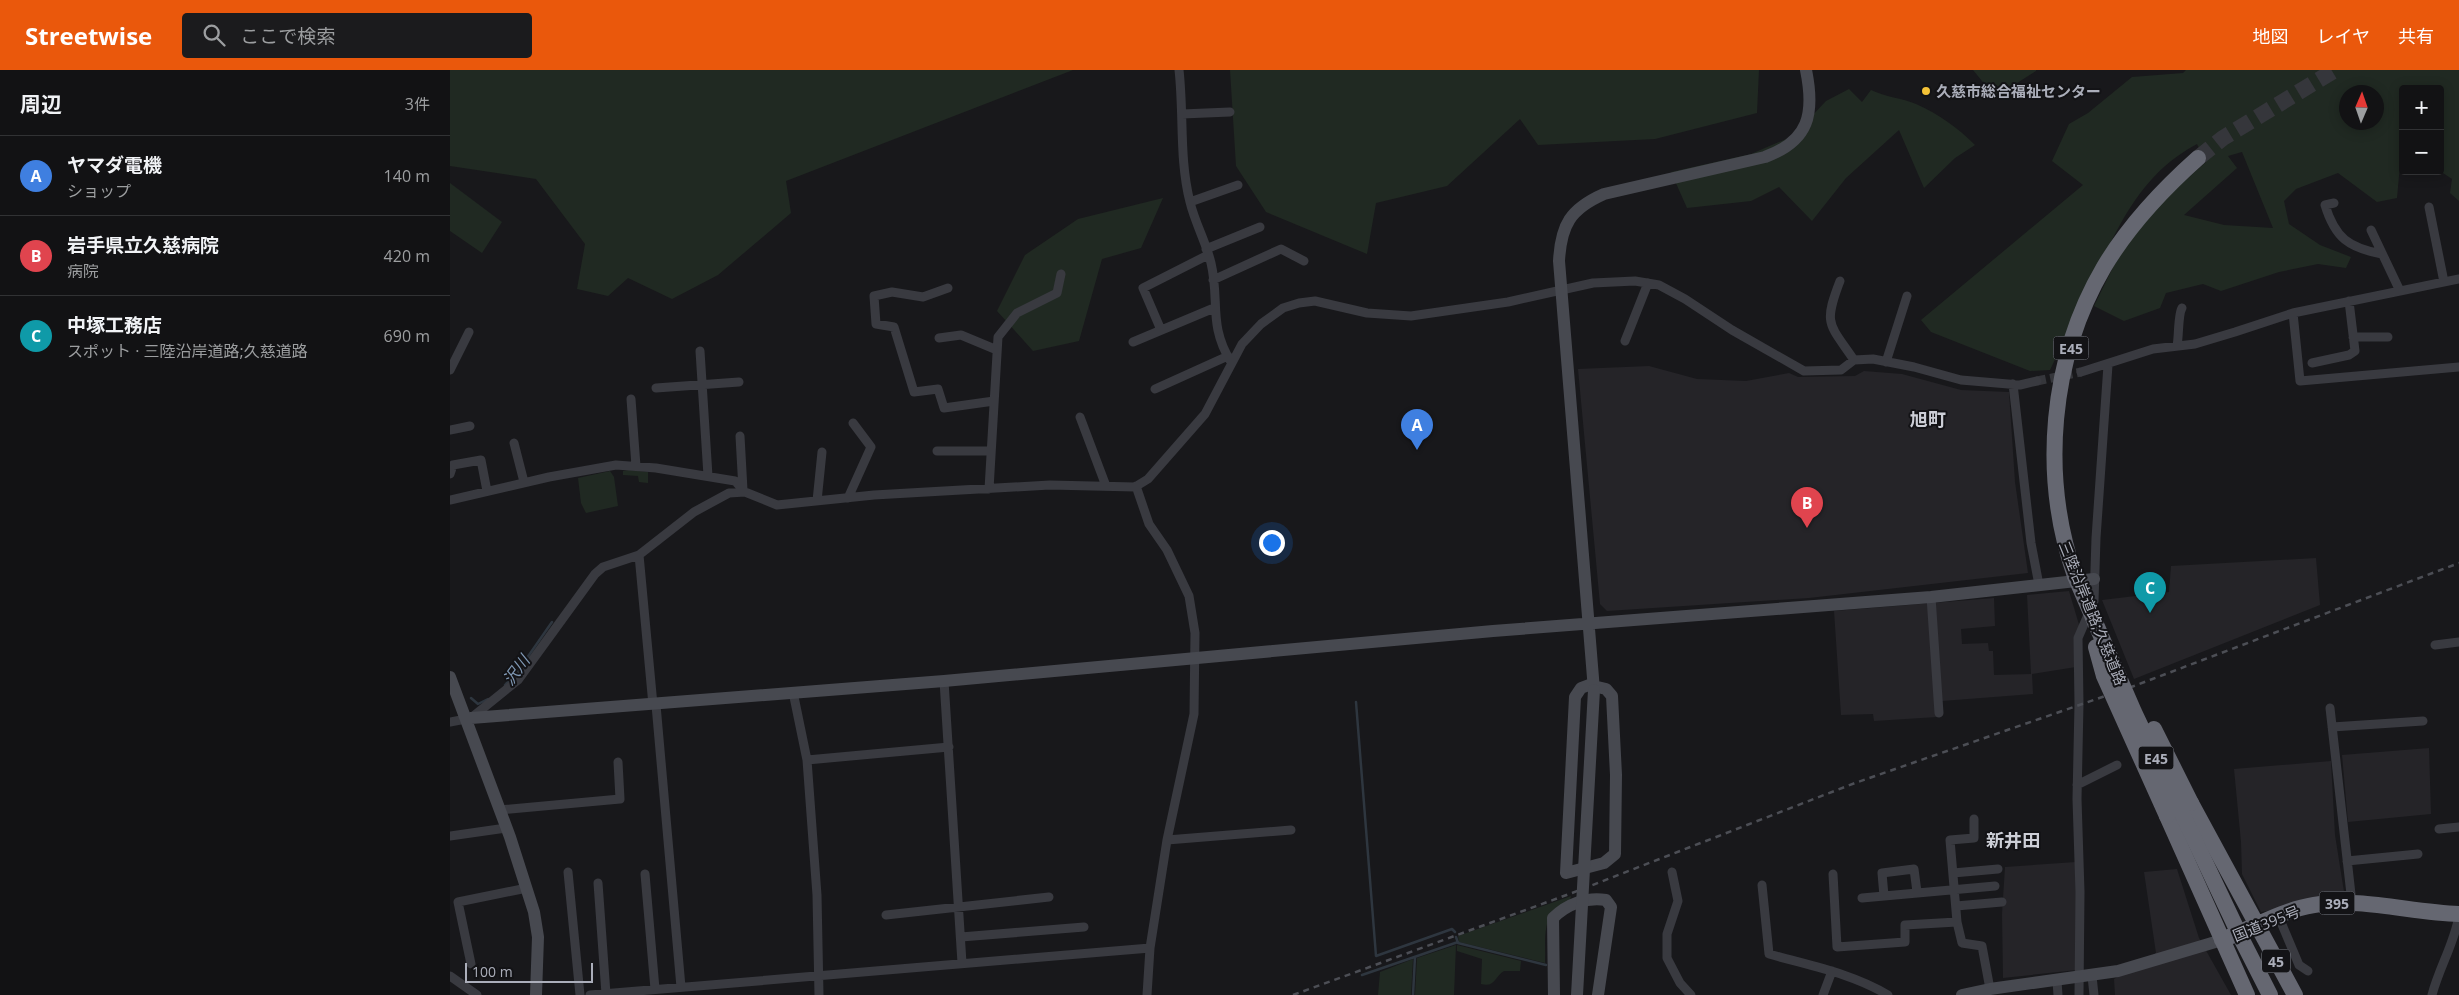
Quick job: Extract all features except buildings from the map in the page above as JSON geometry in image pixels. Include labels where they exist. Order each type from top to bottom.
[{"type":"highway","name":"三陸沿岸道路;久慈道路","points":[[2198,158],[2167,185],[2145,209],[2118,245],[2090,294],[2066,361],[2059,402],[2054,453],[2054,475],[2058,518],[2075,576],[2134,712],[2268,995]]},
{"type":"highway","name":"E45","points":[[2075,576],[2103,626],[2191,803],[2257,926]]},
{"type":"highway","name":"E45","points":[[2075,576],[2104,676],[2222,940]]},
{"type":"highway","name":"国道395号","points":[[2222,940],[2278,915],[2314,905],[2352,903],[2459,915]]},
{"type":"highway","name":"45","points":[[2257,926],[2296,995]]},
{"type":"highway","points":[[2222,940],[2247,995]]},
{"type":"street","points":[[1179,70],[1182,156],[1190,202],[1207,252],[1214,280],[1214,308],[1218,336],[1229,359]]},
{"type":"street","points":[[1577,995],[1594,687],[1558,261],[1560,238],[1566,224],[1574,213],[1590,201],[1604,194],[1765,157],[1784,150],[1807,124],[1810,106],[1806,70]]},
{"type":"street","points":[[1182,114],[1230,112]]},
{"type":"street","points":[[1190,202],[1238,185]]},
{"type":"street","points":[[2334,203],[2324,205],[2331,226],[2342,237],[2362,250],[2382,254]]},
{"type":"street","points":[[2429,207],[2444,282]]},
{"type":"street","points":[[1161,330],[1143,288],[1207,252],[1260,226]]},
{"type":"street","points":[[2371,230],[2400,291]]},
{"type":"street","points":[[1214,280],[1281,249],[1304,261]]},
{"type":"street","points":[[989,489],[998,337],[1017,313],[1057,293],[1061,274]]},
{"type":"street","points":[[2081,372],[2154,349],[2194,344],[2293,313],[2459,279]]},
{"type":"street","points":[[450,500],[524,482],[616,465],[708,476],[735,482],[744,491],[777,505],[848,498],[1050,485],[1136,486],[1148,478],[1205,414],[1229,359],[1242,344],[1261,324],[1284,308],[1299,302],[1315,301],[1367,313],[1411,316],[1508,302],[1610,280],[1648,283],[1659,285],[1685,299],[1732,330],[1804,371],[1841,370],[1854,360],[1873,359],[1914,367],[1961,380],[2013,384],[2036,380]]},
{"type":"street","points":[[1840,281],[1829,310],[1832,327],[1854,360]]},
{"type":"street","points":[[1625,341],[1648,283]]},
{"type":"street","points":[[948,288],[923,298],[892,292],[874,296],[876,324],[894,327],[914,392],[938,389],[944,408],[994,401]]},
{"type":"street","points":[[1886,362],[1907,296]]},
{"type":"street","points":[[2312,363],[2349,355],[2355,351],[2349,301]]},
{"type":"street","points":[[1133,342],[1214,308]]},
{"type":"street","points":[[2177,346],[2180,329],[2179,313],[2182,308]]},
{"type":"street","points":[[2293,313],[2300,381],[2459,367]]},
{"type":"street","points":[[450,370],[469,332]]},
{"type":"street","points":[[939,338],[962,336],[997,350]]},
{"type":"street","points":[[2353,337],[2388,337]]},
{"type":"street","points":[[700,351],[708,476]]},
{"type":"street","points":[[1155,389],[1229,359]]},
{"type":"street","points":[[2094,995],[2086,977],[2077,785],[2078,638],[2094,601],[2108,365]]},
{"type":"street","points":[[656,388],[738,382]]},
{"type":"street","points":[[2013,384],[2031,544],[2039,585]]},
{"type":"street","points":[[631,399],[636,466]]},
{"type":"street","points":[[1080,417],[1106,486]]},
{"type":"street","points":[[848,498],[871,447],[853,423]]},
{"type":"street","points":[[450,430],[470,426]]},
{"type":"street","points":[[740,436],[744,491]]},
{"type":"street","points":[[514,443],[524,482]]},
{"type":"street","points":[[937,451],[991,451]]},
{"type":"street","points":[[817,501],[822,452]]},
{"type":"street","points":[[450,474],[453,465],[481,460],[486,491]]},
{"type":"street","points":[[1136,486],[1149,524],[1167,550],[1188,596],[1195,634],[1194,714],[1167,840],[1150,948],[1147,995]]},
{"type":"street","points":[[468,719],[518,680],[595,574],[603,567],[638,555],[694,512],[730,493],[744,491]]},
{"type":"street","points":[[638,555],[681,987]]},
{"type":"street","points":[[450,722],[793,692],[944,681],[1589,623],[1931,597],[2094,579]]},
{"type":"street","points":[[1931,597],[1939,713]]},
{"type":"street","points":[[2435,645],[2459,642]]},
{"type":"street","points":[[450,677],[468,719],[534,912],[538,937],[536,995]]},
{"type":"street","points":[[944,681],[962,963]]},
{"type":"street","points":[[1594,687],[1606,688],[1612,696],[1616,775],[1615,854],[1604,863],[1566,873],[1575,697],[1581,688],[1594,687]]},
{"type":"street","points":[[793,692],[807,760],[818,895],[819,995]]},
{"type":"street","points":[[2330,708],[2352,903]]},
{"type":"street","points":[[2332,727],[2423,721]]},
{"type":"street","points":[[807,760],[949,747]]},
{"type":"street","points":[[499,810],[620,799],[618,762]]},
{"type":"street","points":[[2077,785],[2117,765]]},
{"type":"street","points":[[1974,819],[1974,838],[1950,840],[1957,922],[1962,943],[1982,946],[1990,989]]},
{"type":"street","points":[[450,836],[506,828]]},
{"type":"street","points":[[2439,830],[2459,828]]},
{"type":"street","points":[[1167,840],[1291,830]]},
{"type":"street","points":[[2348,861],[2418,854]]},
{"type":"street","points":[[1884,896],[1882,873],[1914,869],[1917,892]]},
{"type":"street","points":[[1953,873],[1998,869]]},
{"type":"street","points":[[568,872],[580,995]]},
{"type":"street","points":[[1672,872],[1678,901],[1666,934],[1667,958],[1680,983],[1691,995]]},
{"type":"street","points":[[646,874],[655,989]]},
{"type":"street","points":[[1833,874],[1837,947],[1905,942],[1905,926],[1957,922]]},
{"type":"street","points":[[598,883],[606,994]]},
{"type":"street","points":[[1762,885],[1769,954],[1866,982],[1888,995]]},
{"type":"street","points":[[1862,898],[1995,886]]},
{"type":"street","points":[[471,964],[458,902],[526,888]]},
{"type":"street","points":[[886,915],[1049,897]]},
{"type":"street","points":[[1554,995],[1553,918],[1562,909],[1594,898],[1606,900],[1611,907],[1598,995]]},
{"type":"street","points":[[1956,906],[2002,902]]},
{"type":"street","points":[[2278,915],[2299,965],[2308,971]]},
{"type":"street","points":[[2432,995],[2438,973],[2452,944],[2459,915]]},
{"type":"street","points":[[960,937],[1084,927]]},
{"type":"street","points":[[1962,995],[1990,989],[2118,971],[2222,940]]},
{"type":"street","points":[[590,995],[1150,948]]},
{"type":"street","points":[[1823,995],[1832,971]]},
{"type":"street","points":[[450,976],[477,995]]},
{"type":"street","points":[[2079,995],[2086,977]]},
{"type":"street","points":[[2057,981],[2058,995]]},
{"type":"shaded area","points":[[450,70],[1073,70],[786,181],[791,213],[718,275],[672,299],[628,278],[608,296],[577,289],[585,244],[536,179],[450,166]]},
{"type":"shaded area","points":[[1230,70],[1759,70],[1757,113],[1655,139],[1538,145],[1520,119],[1447,186],[1376,203],[1367,254],[1266,212],[1236,166]]},
{"type":"shaded area","points":[[1973,70],[2036,70],[2036,71],[1995,97]]},
{"type":"shaded area","points":[[2186,70],[2459,70],[2459,201],[2450,193],[2452,179],[2444,174],[2444,85],[2399,85],[2399,175],[2397,198],[2377,202],[2338,173],[2296,189],[2284,201],[2289,224],[2320,245],[2351,257],[2346,268],[2318,264],[2279,272],[2221,291],[2203,284],[2166,293],[2160,308],[2124,321],[2094,306],[2121,251],[2163,200],[2206,162],[2197,144],[2161,170],[2134,202],[2113,238],[2050,370],[2030,371],[1931,332],[1921,320],[2083,185],[2052,161],[2069,124],[2088,113],[2132,77],[2183,73]],"holes":[[[2242,152],[2273,228],[2224,225],[2184,215],[2237,168],[2228,156]]]},
{"type":"shaded area","points":[[1849,89],[1862,102],[1871,90],[1916,104],[1948,122],[1975,145],[1955,158],[1924,188],[1899,130],[1846,178],[1812,221],[1779,187],[1751,201],[1687,208],[1671,172],[1751,154],[1793,136],[1826,101]]},
{"type":"shaded area","points":[[450,183],[502,222],[482,253],[450,231]]},
{"type":"shaded area","points":[[1163,198],[1141,248],[1102,259],[1079,341],[1033,351],[997,311],[1025,255],[1078,219]]},
{"type":"shaded area","points":[[1649,366],[1697,379],[1746,381],[1789,373],[1798,377],[1855,376],[1864,371],[1902,374],[1961,390],[2009,392],[2015,482],[2028,573],[1809,598],[1607,611],[1600,604],[1578,369]]},
{"type":"shaded area","points":[[610,471],[614,477],[618,506],[586,513],[581,503],[578,478]]},
{"type":"shaded area","points":[[623,471],[648,472],[648,483],[639,482],[638,476],[623,475]]},
{"type":"shaded area","points":[[2316,558],[2320,605],[2134,679],[2102,600],[2169,592],[2171,566]]},
{"type":"shaded area","points":[[2069,591],[2080,628],[2076,667],[2032,674],[2033,694],[1942,701],[1937,717],[1874,721],[1873,714],[1841,715],[1834,611],[1994,598],[1995,626],[1961,629],[1962,644],[1988,643],[1989,651],[1993,651],[1994,675],[2031,674],[2027,595]]},
{"type":"shaded area","points":[[2429,748],[2431,814],[2348,822],[2342,755]]},
{"type":"shaded area","points":[[2331,761],[2335,835],[2345,898],[2261,912],[2242,874],[2234,769]]},
{"type":"shaded area","points":[[2076,862],[2077,970],[2003,978],[2002,914],[2005,867]]},
{"type":"shaded area","points":[[2177,869],[2199,938],[2231,995],[2115,995],[2114,979],[2156,953],[2144,872]]},
{"type":"shaded area","points":[[1571,896],[1570,901],[1560,906],[1549,918],[1545,934],[1545,963],[1459,942],[1458,936]]},
{"type":"shaded area","points":[[1456,945],[1454,995],[1415,995],[1417,958]]},
{"type":"shaded area","points":[[1457,945],[1521,961],[1520,971],[1504,971],[1492,983],[1481,984],[1482,959],[1457,951]]},
{"type":"shaded area","points":[[1413,959],[1411,995],[1378,995],[1380,972]]},
{"type":"waterway","name":"沢川","points":[[505,685],[520,668],[552,622]]},
{"type":"waterway","name":"沢川","points":[[471,698],[478,704],[488,699]]},
{"type":"waterway","points":[[1356,702],[1376,956],[1452,929],[1455,932]]},
{"type":"waterway","points":[[1456,937],[1458,943],[1546,965]]},
{"type":"waterway","points":[[1362,975],[1458,942]]},
{"type":"waterway","points":[[1413,995],[1415,957]]},
{"type":"tunnel","points":[[2198,158],[2223,138],[2335,70]]},
{"type":"tunnel","points":[[2037,381],[2081,372]]},
{"type":"railway","points":[[1293,995],[1572,893],[1855,783],[2134,686],[2459,563]]},
{"type":"place","name":"久慈市総合福祉センター","points":[[1926,91]]},
{"type":"place","name":"ヤマダ電機","points":[[1417,450]]},
{"type":"place","name":"岩手県立久慈病院","points":[[1807,528]]},
{"type":"place","name":"中塚工務店","points":[[2150,613]]},
{"type":"district","name":"旭町","points":[[1928,419]]},
{"type":"district","name":"新井田","points":[[2013,840]]}]
